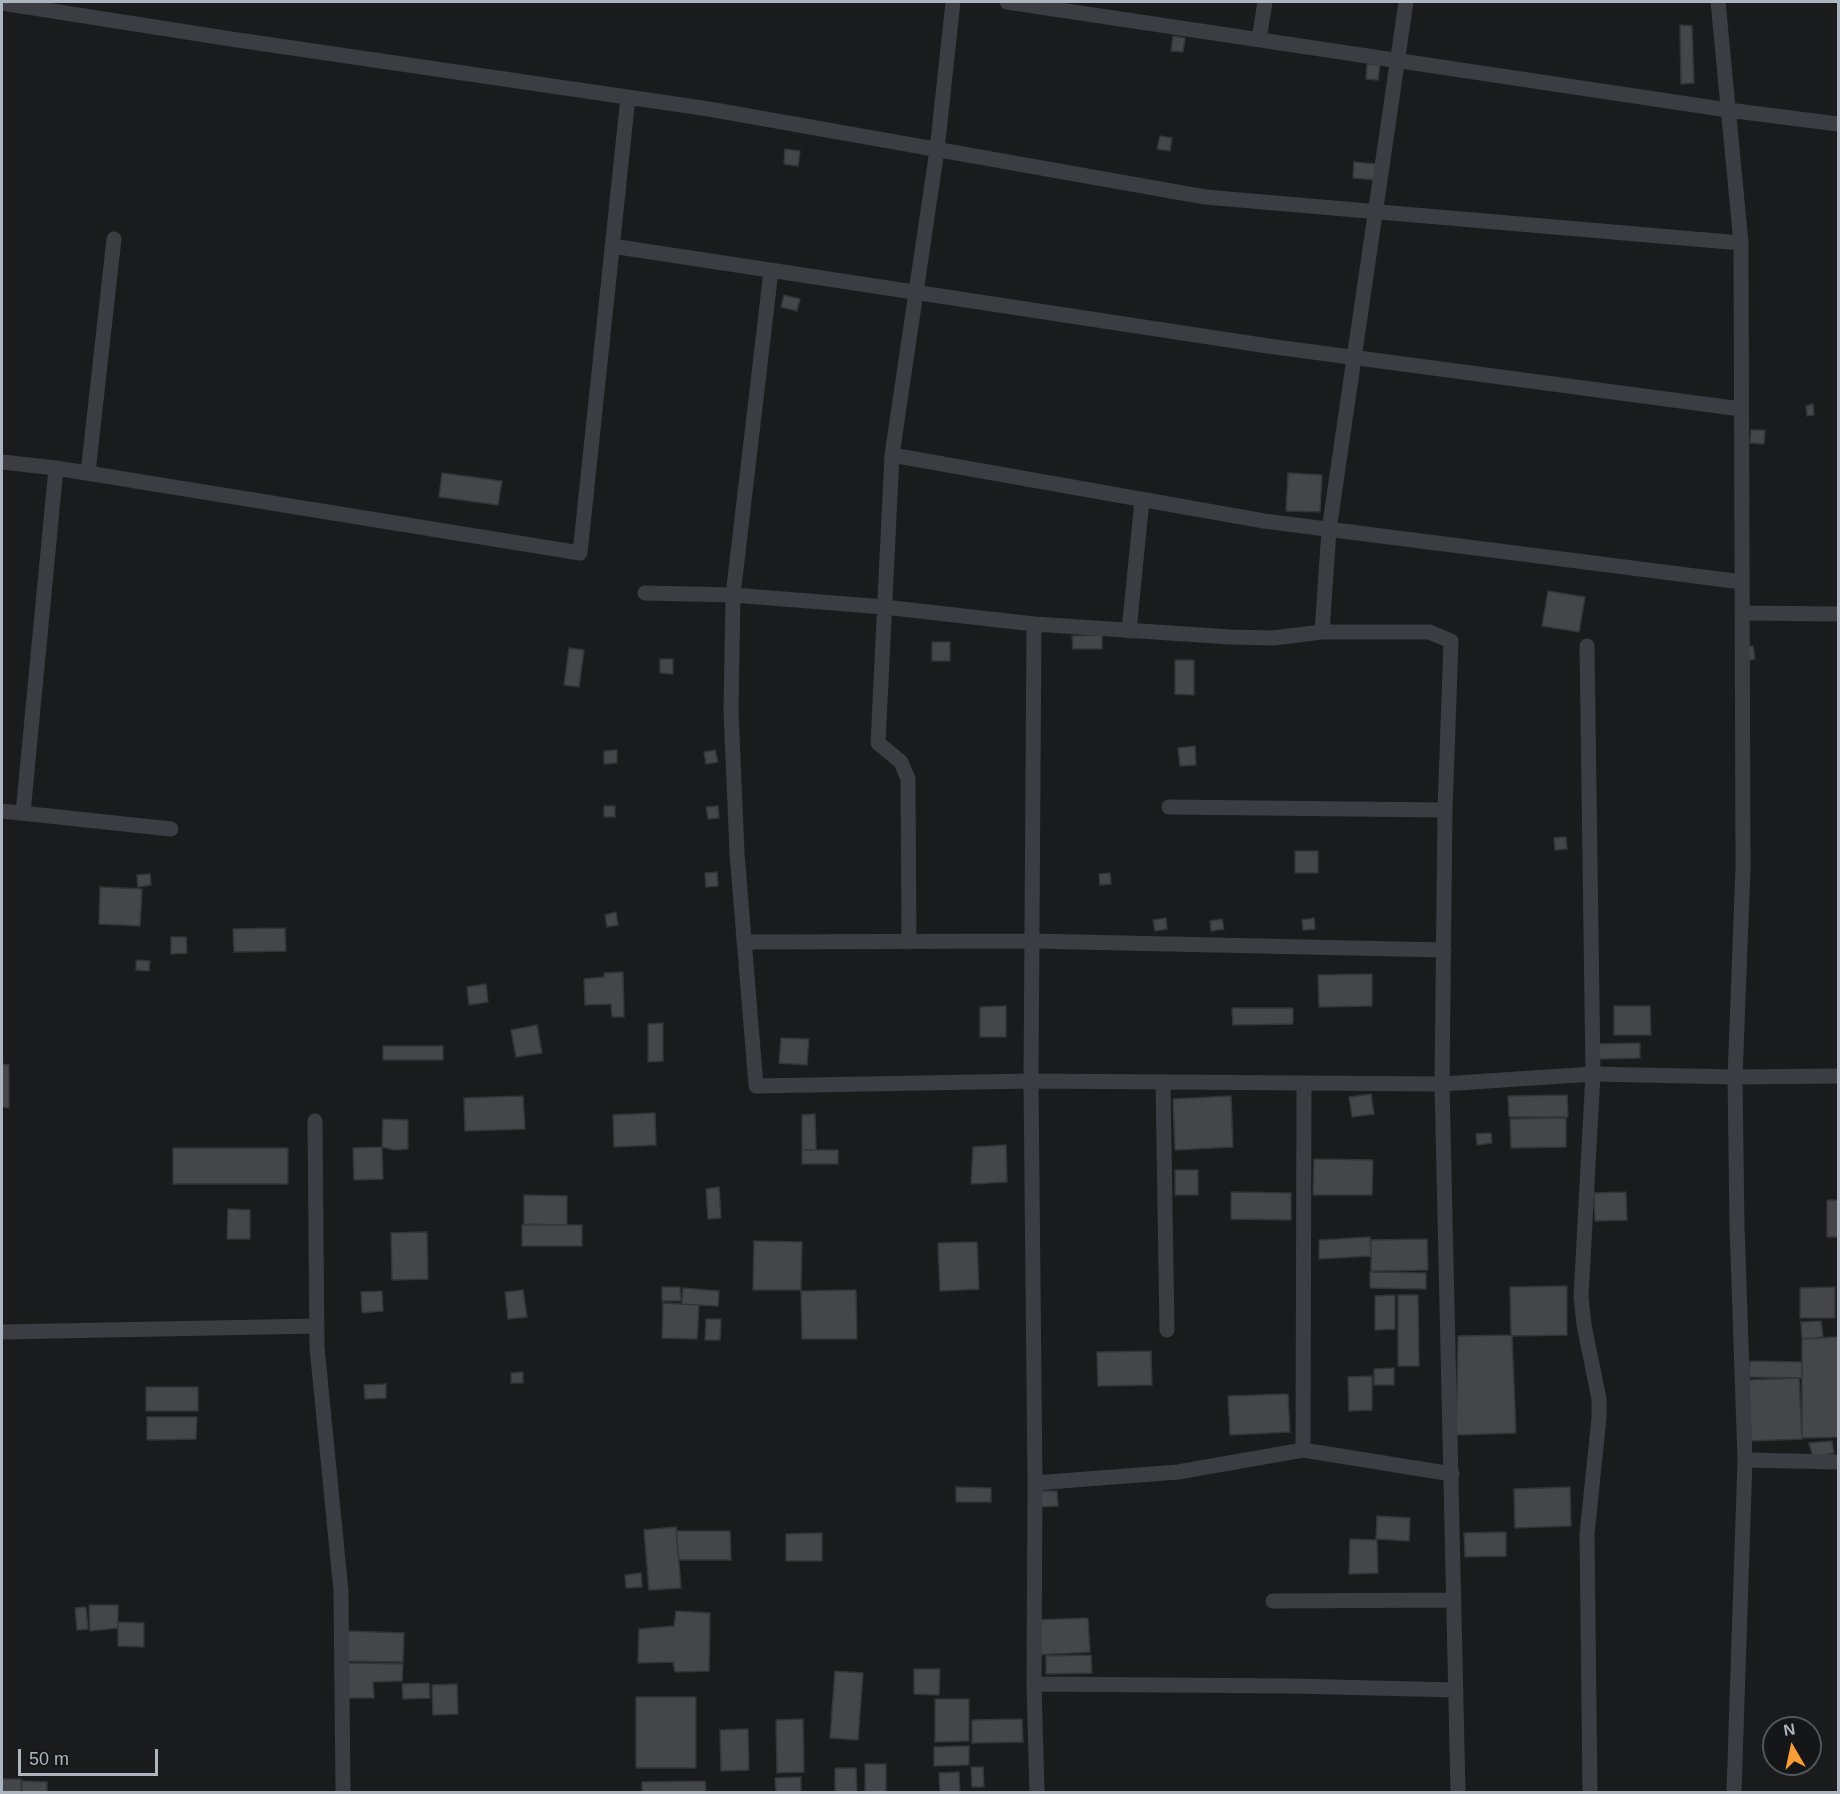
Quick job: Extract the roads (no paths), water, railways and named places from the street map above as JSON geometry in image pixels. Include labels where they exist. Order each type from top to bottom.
[{"type":"street","points":[[909,942],[908,779],[901,762],[878,743],[884,607],[892,455],[937,150],[953,2]]},
{"type":"street","points":[[1007,2],[1728,110],[1839,124]]},
{"type":"street","points":[[1259,39],[1265,2]]},
{"type":"street","points":[[1322,632],[1329,530],[1406,2]]},
{"type":"street","points":[[1718,2],[1741,243],[1743,868],[1735,1077],[1737,1226],[1745,1460],[1734,1792]]},
{"type":"street","points":[[2,3],[709,109],[1205,197],[1741,243]]},
{"type":"street","points":[[2,462],[88,473],[580,553],[628,97]]},
{"type":"street","points":[[88,473],[114,239]]},
{"type":"street","points":[[612,246],[1355,357],[1741,409]]},
{"type":"street","points":[[771,271],[733,596],[731,711],[737,853],[756,1086],[1031,1082],[1442,1084],[1593,1074],[1735,1077],[1839,1076]]},
{"type":"street","points":[[892,455],[1264,521],[1742,582]]},
{"type":"street","points":[[23,813],[56,468]]},
{"type":"street","points":[[1129,631],[1142,500]]},
{"type":"street","points":[[645,593],[733,596],[884,607],[1034,624],[1230,638],[1273,638],[1322,632],[1429,632],[1451,641],[1445,810],[1442,1084],[1458,1792]]},
{"type":"street","points":[[1742,613],[1839,614]]},
{"type":"street","points":[[1034,624],[1031,1082],[1035,1483],[1034,1684],[1037,1792]]},
{"type":"street","points":[[1587,646],[1593,1074],[1581,1297],[1584,1325],[1599,1399],[1587,1534],[1590,1792]]},
{"type":"street","points":[[1169,807],[1445,810]]},
{"type":"street","points":[[2,811],[171,829]]},
{"type":"street","points":[[744,942],[1032,941],[1444,950]]},
{"type":"street","points":[[1163,1082],[1167,1330]]},
{"type":"street","points":[[1303,1450],[1304,1083]]},
{"type":"street","points":[[315,1121],[316,1326],[341,1591],[343,1792]]},
{"type":"street","points":[[2,1332],[316,1326]]},
{"type":"street","points":[[1035,1483],[1178,1472],[1303,1450],[1452,1474]]},
{"type":"street","points":[[1745,1460],[1839,1462]]},
{"type":"street","points":[[1273,1601],[1454,1600]]},
{"type":"street","points":[[1034,1684],[1456,1690]]}]
